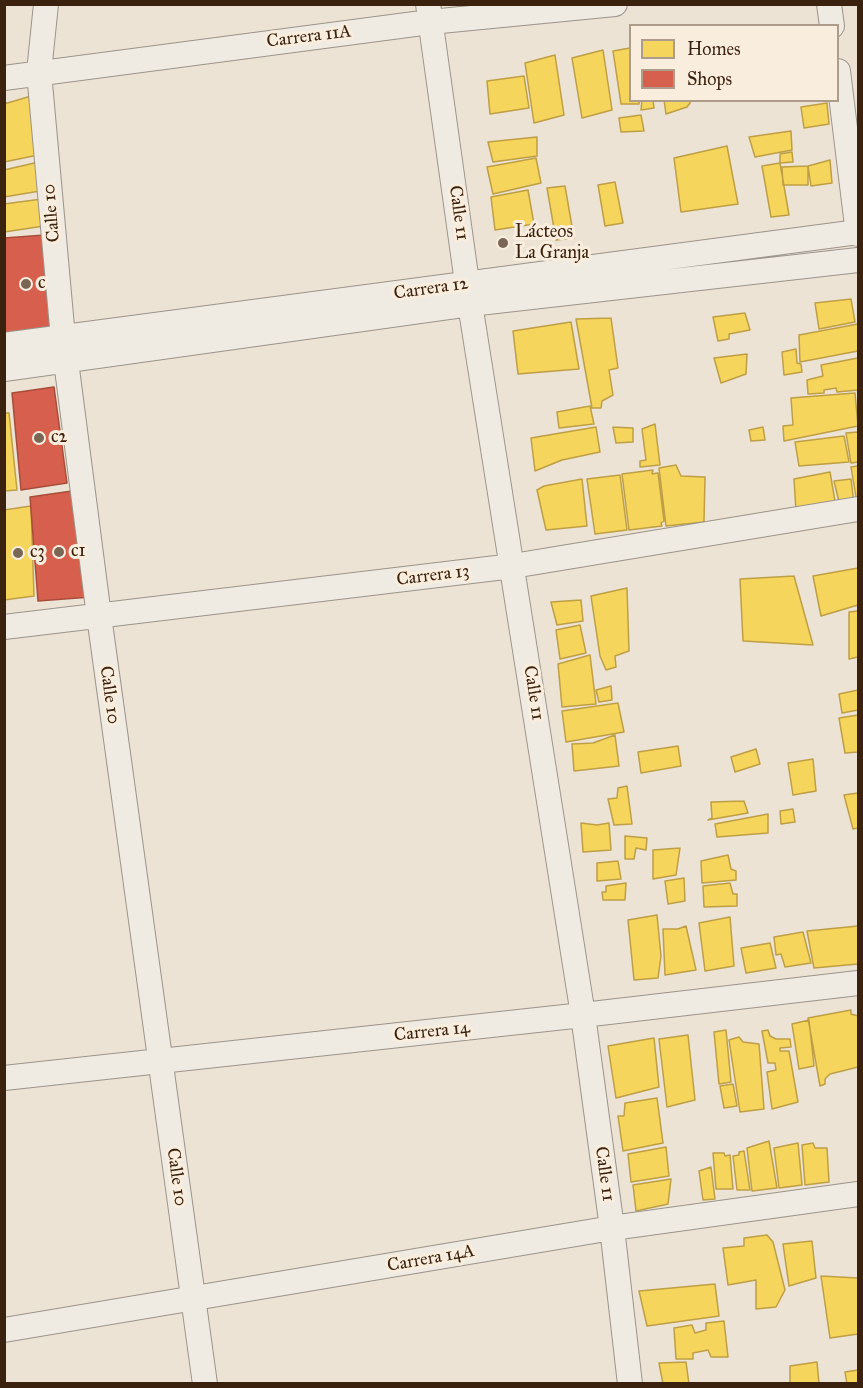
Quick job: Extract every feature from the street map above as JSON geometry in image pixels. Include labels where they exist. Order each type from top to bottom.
[{"type":"street","name":"Calle 10","points":[[46,4],[39,72],[65,350],[159,1062],[205,1383]]},
{"type":"street","name":"Carrera 11A","points":[[4,78],[429,13],[615,4]]},
{"type":"street","points":[[829,4],[832,24]]},
{"type":"street","name":"Calle 11","points":[[429,13],[469,294],[582,1015],[612,1228],[630,1383]]},
{"type":"street","points":[[839,86],[858,233]]},
{"type":"street","name":"Carrera 12","points":[[4,369],[65,350],[469,294],[858,233]]},
{"type":"street","name":"Carrera 12","points":[[469,294],[858,260]]},
{"type":"street","name":"Carrera 12","points":[[4,345],[65,350]]},
{"type":"street","name":"Carrera 13","points":[[4,627],[513,566],[858,509]]},
{"type":"street","name":"Carrera 14","points":[[4,1078],[858,983]]},
{"type":"street","name":"Carrera 14A","points":[[4,1330],[612,1228],[858,1194]]},
{"type":"building: Homes","points":[[629,48],[629,102],[639,102],[639,104],[621,104],[613,51]]},
{"type":"building: Homes","points":[[603,50],[612,110],[582,118],[572,58]]},
{"type":"building: Homes","points":[[555,55],[564,115],[534,123],[525,63]]},
{"type":"building: Homes","points":[[524,76],[529,108],[490,114],[487,81]]},
{"type":"building: Homes","points":[[38,94],[43,154],[4,162],[4,104]]},
{"type":"building: Homes","points":[[642,102],[653,102],[654,108],[641,110]]},
{"type":"building: Homes","points":[[664,102],[690,102],[687,107],[666,114]]},
{"type":"building: Homes","points":[[827,103],[829,124],[804,128],[801,107]]},
{"type":"building: Homes","points":[[641,115],[644,131],[621,132],[619,118]]},
{"type":"building: Homes","points":[[791,131],[792,150],[755,157],[749,137]]},
{"type":"building: Homes","points":[[537,137],[537,156],[493,162],[488,142]]},
{"type":"building: Homes","points":[[727,146],[738,204],[681,212],[674,158]]},
{"type":"building: Homes","points":[[792,152],[793,162],[780,163],[780,154]]},
{"type":"building: Homes","points":[[536,158],[541,183],[493,194],[487,167]]},
{"type":"building: Homes","points":[[830,160],[832,183],[811,186],[808,166]]},
{"type":"building: Homes","points":[[43,161],[46,190],[4,197],[4,170]]},
{"type":"building: Homes","points":[[780,163],[789,215],[771,217],[762,166]]},
{"type":"building: Homes","points":[[808,166],[808,185],[783,185],[782,167]]},
{"type":"building: Homes","points":[[615,182],[623,223],[605,226],[598,185]]},
{"type":"building: Homes","points":[[565,186],[574,238],[556,240],[547,188]]},
{"type":"building: Homes","points":[[528,190],[534,224],[495,230],[491,197]]},
{"type":"building: Homes","points":[[42,199],[44,226],[4,232],[4,204]]},
{"type":"building: Homes","points":[[851,299],[855,322],[819,329],[815,303]]},
{"type":"building: Homes","points":[[745,313],[750,330],[729,334],[729,339],[718,341],[713,317]]},
{"type":"building: Homes","points":[[611,318],[618,368],[609,370],[613,395],[602,401],[601,408],[592,408],[576,319]]},
{"type":"building: Homes","points":[[571,322],[579,369],[518,374],[513,331]]},
{"type":"building: Homes","points":[[858,324],[858,351],[800,362],[799,335]]},
{"type":"building: Homes","points":[[796,349],[797,363],[801,364],[802,372],[784,375],[782,352]]},
{"type":"building: Homes","points":[[747,354],[746,374],[721,383],[714,358]]},
{"type":"building: Homes","points":[[858,358],[858,390],[837,392],[836,388],[824,390],[824,393],[808,394],[807,380],[823,376],[821,365]]},
{"type":"building: Homes","points":[[855,393],[858,426],[784,441],[783,426],[793,425],[791,398]]},
{"type":"building: Homes","points":[[590,406],[594,424],[559,428],[557,412]]},
{"type":"building: Homes","points":[[4,413],[9,413],[17,490],[4,491]]},
{"type":"building: Homes","points":[[655,424],[660,465],[640,467],[640,461],[646,460],[642,429]]},
{"type":"building: Homes","points":[[596,427],[600,452],[562,460],[535,471],[531,438]]},
{"type":"building: Homes","points":[[613,427],[633,428],[633,442],[616,443]]},
{"type":"building: Homes","points":[[763,427],[765,440],[751,441],[749,430]]},
{"type":"building: Homes","points":[[858,432],[858,462],[851,463],[846,433]]},
{"type":"building: Homes","points":[[844,436],[849,462],[799,466],[795,442]]},
{"type":"building: Homes","points":[[676,465],[681,476],[705,477],[704,522],[666,526],[659,468]]},
{"type":"building: Homes","points":[[858,466],[858,503],[857,503],[851,467]]},
{"type":"building: Homes","points":[[653,470],[652,474],[658,473],[664,521],[661,523],[662,526],[629,530],[622,474]]},
{"type":"building: Homes","points":[[830,472],[836,507],[796,511],[794,479]]},
{"type":"building: Homes","points":[[620,475],[627,530],[595,534],[587,479]]},
{"type":"building: Homes","points":[[582,479],[587,526],[546,530],[537,490],[544,486]]},
{"type":"building: Homes","points":[[851,479],[854,504],[840,506],[834,481]]},
{"type":"building: Homes","name":"c3","points":[[31,506],[34,596],[4,600],[4,510]]},
{"type":"building: Homes","points":[[858,568],[858,605],[821,616],[813,576]]},
{"type":"building: Homes","points":[[794,576],[813,645],[743,641],[740,579]]},
{"type":"building: Homes","points":[[627,588],[629,651],[615,656],[616,667],[606,670],[600,656],[591,596]]},
{"type":"building: Homes","points":[[581,600],[583,621],[557,625],[551,602]]},
{"type":"building: Homes","points":[[858,611],[858,657],[849,659],[849,612]]},
{"type":"building: Homes","points":[[580,625],[586,653],[560,659],[556,630]]},
{"type":"building: Homes","points":[[590,655],[596,704],[562,707],[558,664]]},
{"type":"building: Homes","points":[[611,686],[612,700],[599,702],[596,690]]},
{"type":"building: Homes","points":[[858,690],[858,710],[842,713],[839,694]]},
{"type":"building: Homes","points":[[618,703],[624,732],[566,742],[562,711]]},
{"type":"building: Homes","points":[[858,715],[858,752],[845,753],[839,718]]},
{"type":"building: Homes","points":[[615,735],[619,766],[574,771],[572,744],[593,743]]},
{"type":"building: Homes","points":[[678,746],[681,766],[641,773],[638,752]]},
{"type":"building: Homes","points":[[756,749],[760,764],[735,772],[731,757]]},
{"type":"building: Homes","points":[[813,759],[816,791],[793,795],[788,763]]},
{"type":"building: Homes","points":[[627,786],[632,824],[614,825],[608,799],[617,798],[618,788]]},
{"type":"building: Homes","points":[[858,793],[858,828],[853,829],[844,795]]},
{"type":"building: Homes","points":[[744,801],[748,813],[708,820],[712,818],[711,802]]},
{"type":"building: Homes","points":[[793,809],[795,822],[781,824],[780,811]]},
{"type":"building: Homes","points":[[768,814],[768,833],[717,837],[715,824]]},
{"type":"building: Homes","points":[[581,823],[597,825],[609,823],[611,850],[583,852]]},
{"type":"building: Homes","points":[[625,836],[647,838],[646,850],[636,848],[634,859],[625,859]]},
{"type":"building: Homes","points":[[680,848],[676,875],[653,879],[653,850]]},
{"type":"building: Homes","points":[[728,855],[731,869],[736,871],[736,880],[702,883],[701,861]]},
{"type":"building: Homes","points":[[618,861],[621,879],[597,881],[597,863]]},
{"type":"building: Homes","points":[[684,878],[685,901],[668,904],[665,881]]},
{"type":"building: Homes","points":[[626,883],[625,900],[603,900],[602,892],[606,892],[606,886]]},
{"type":"building: Homes","points":[[730,883],[733,894],[737,894],[737,906],[704,907],[703,886]]},
{"type":"building: Homes","points":[[657,915],[661,956],[658,978],[634,980],[628,920]]},
{"type":"building: Homes","points":[[730,917],[734,966],[705,971],[699,923]]},
{"type":"building: Homes","points":[[686,926],[696,970],[665,975],[663,929],[678,929]]},
{"type":"building: Homes","points":[[858,926],[858,964],[814,968],[807,931]]},
{"type":"building: Homes","points":[[803,932],[811,963],[785,967],[781,954],[776,955],[774,937]]},
{"type":"building: Homes","points":[[770,943],[776,968],[746,973],[741,948]]},
{"type":"building: Homes","points":[[851,1010],[851,1014],[858,1016],[858,1067],[830,1074],[825,1079],[825,1084],[820,1086],[808,1018]]},
{"type":"building: Homes","points":[[809,1020],[814,1066],[799,1069],[792,1024]]},
{"type":"building: Homes","points":[[726,1030],[731,1082],[719,1084],[714,1032]]},
{"type":"building: Homes","points":[[768,1030],[770,1036],[776,1039],[790,1039],[791,1047],[780,1048],[780,1051],[789,1051],[798,1102],[772,1109],[767,1072],[776,1070],[775,1063],[768,1063],[762,1031]]},
{"type":"building: Homes","points":[[688,1035],[695,1100],[667,1107],[659,1039]]},
{"type":"building: Homes","points":[[739,1037],[743,1042],[759,1044],[764,1109],[740,1112],[729,1040]]},
{"type":"building: Homes","points":[[654,1038],[659,1087],[616,1098],[608,1046]]},
{"type":"building: Homes","points":[[733,1084],[737,1106],[724,1108],[720,1086]]},
{"type":"building: Homes","points":[[657,1098],[663,1143],[623,1151],[618,1116],[624,1116],[625,1103]]},
{"type":"building: Homes","points":[[769,1141],[777,1188],[752,1191],[747,1148]]},
{"type":"building: Homes","points":[[798,1143],[802,1185],[779,1188],[774,1148]]},
{"type":"building: Homes","points":[[813,1143],[815,1148],[827,1148],[829,1182],[805,1185],[802,1145]]},
{"type":"building: Homes","points":[[666,1147],[669,1176],[631,1182],[628,1154]]},
{"type":"building: Homes","points":[[744,1151],[750,1190],[737,1190],[733,1156]]},
{"type":"building: Homes","points":[[713,1153],[730,1155],[733,1189],[716,1189]]},
{"type":"building: Homes","points":[[711,1167],[715,1199],[703,1200],[699,1171]]},
{"type":"building: Homes","points":[[671,1179],[668,1204],[636,1211],[633,1185]]},
{"type":"building: Homes","points":[[767,1235],[773,1242],[785,1290],[776,1307],[756,1309],[756,1280],[728,1285],[723,1248],[744,1246],[744,1238]]},
{"type":"building: Homes","points":[[812,1241],[816,1278],[789,1286],[783,1244]]},
{"type":"building: Homes","points":[[821,1276],[858,1278],[858,1334],[830,1338]]},
{"type":"building: Homes","points":[[715,1284],[719,1316],[647,1326],[639,1291]]},
{"type":"building: Homes","points":[[724,1321],[728,1357],[711,1357],[708,1350],[693,1353],[693,1359],[676,1359],[674,1328],[692,1325],[695,1333],[706,1330],[706,1323]]},
{"type":"building: Homes","points":[[686,1362],[689,1384],[663,1384],[659,1363]]},
{"type":"building: Homes","points":[[817,1362],[819,1384],[790,1384],[790,1366]]},
{"type":"building: Homes","points":[[858,1370],[858,1384],[847,1384],[845,1372]]},
{"type":"building: Shops","name":"c","points":[[45,235],[50,329],[4,333],[4,238]]},
{"type":"building: Shops","name":"c2","points":[[54,387],[67,483],[21,490],[12,393]]},
{"type":"building: Shops","name":"c1","points":[[72,491],[91,597],[38,601],[30,497]]},
{"type":"place","name":"Lácteos La Granja","points":[[503,243]]},
{"type":"place","name":"c","points":[[26,284]]},
{"type":"place","name":"c2","points":[[39,438]]},
{"type":"place","name":"c1","points":[[59,552]]},
{"type":"place","name":"c3","points":[[18,553]]}]
